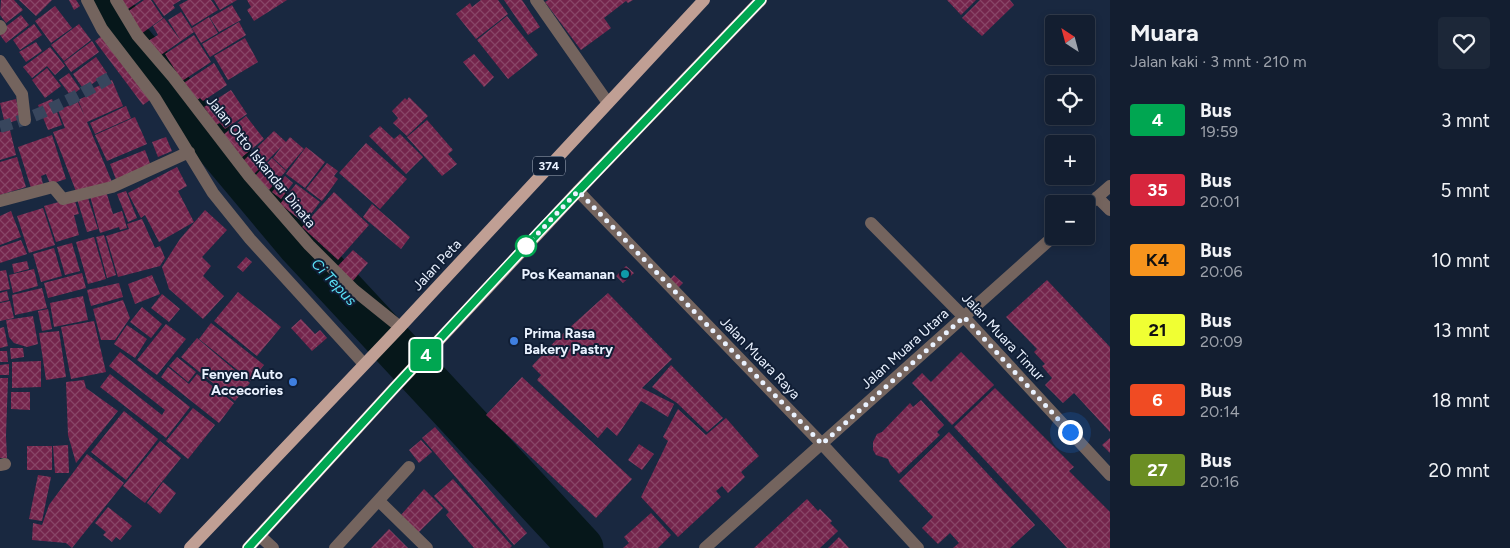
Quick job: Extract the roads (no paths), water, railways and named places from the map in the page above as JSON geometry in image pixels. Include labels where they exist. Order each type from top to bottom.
[{"type":"main road","name":"374","points":[[248,548],[578,191],[761,0]]},
{"type":"main road","name":"Jalan Peta","points":[[190,548],[397,330],[608,103],[698,2]]},
{"type":"street","points":[[87,0],[102,29],[155,98],[213,193],[250,239],[366,361]]},
{"type":"street","name":"Jalan Otto Iskandar Dinata","points":[[116,0],[137,35],[174,76],[249,176],[309,244],[397,330]]},
{"type":"street","points":[[536,0],[608,103]]},
{"type":"street","points":[[0,61],[22,94],[25,120]]},
{"type":"street","points":[[0,201],[53,186],[63,199],[112,187],[189,152]]},
{"type":"street","points":[[1110,186],[1097,198],[1110,210]]},
{"type":"street","name":"Jalan Muara Raya","points":[[578,191],[822,444],[918,548]]},
{"type":"street","name":"Jalan Muara Timur","points":[[871,223],[964,317],[1110,475]]},
{"type":"street","name":"Jalan Muara Utara","points":[[705,548],[1045,244]]},
{"type":"street","points":[[335,548],[409,467]]},
{"type":"street","points":[[379,501],[427,548]]},
{"type":"street","points":[[260,536],[273,548]]},
{"type":"waterway","name":"Ci Tepus","points":[[106,0],[129,41],[300,245],[581,548]]},
{"type":"tunnel","points":[[0,127],[29,118],[57,106],[111,77]]},
{"type":"place","name":"Pos Keamanan","points":[[625,274]]},
{"type":"place","name":"Prima Rasa Bakery Pastry","points":[[514,341]]},
{"type":"place","name":"Fenyen Auto Accecories","points":[[293,382]]}]
